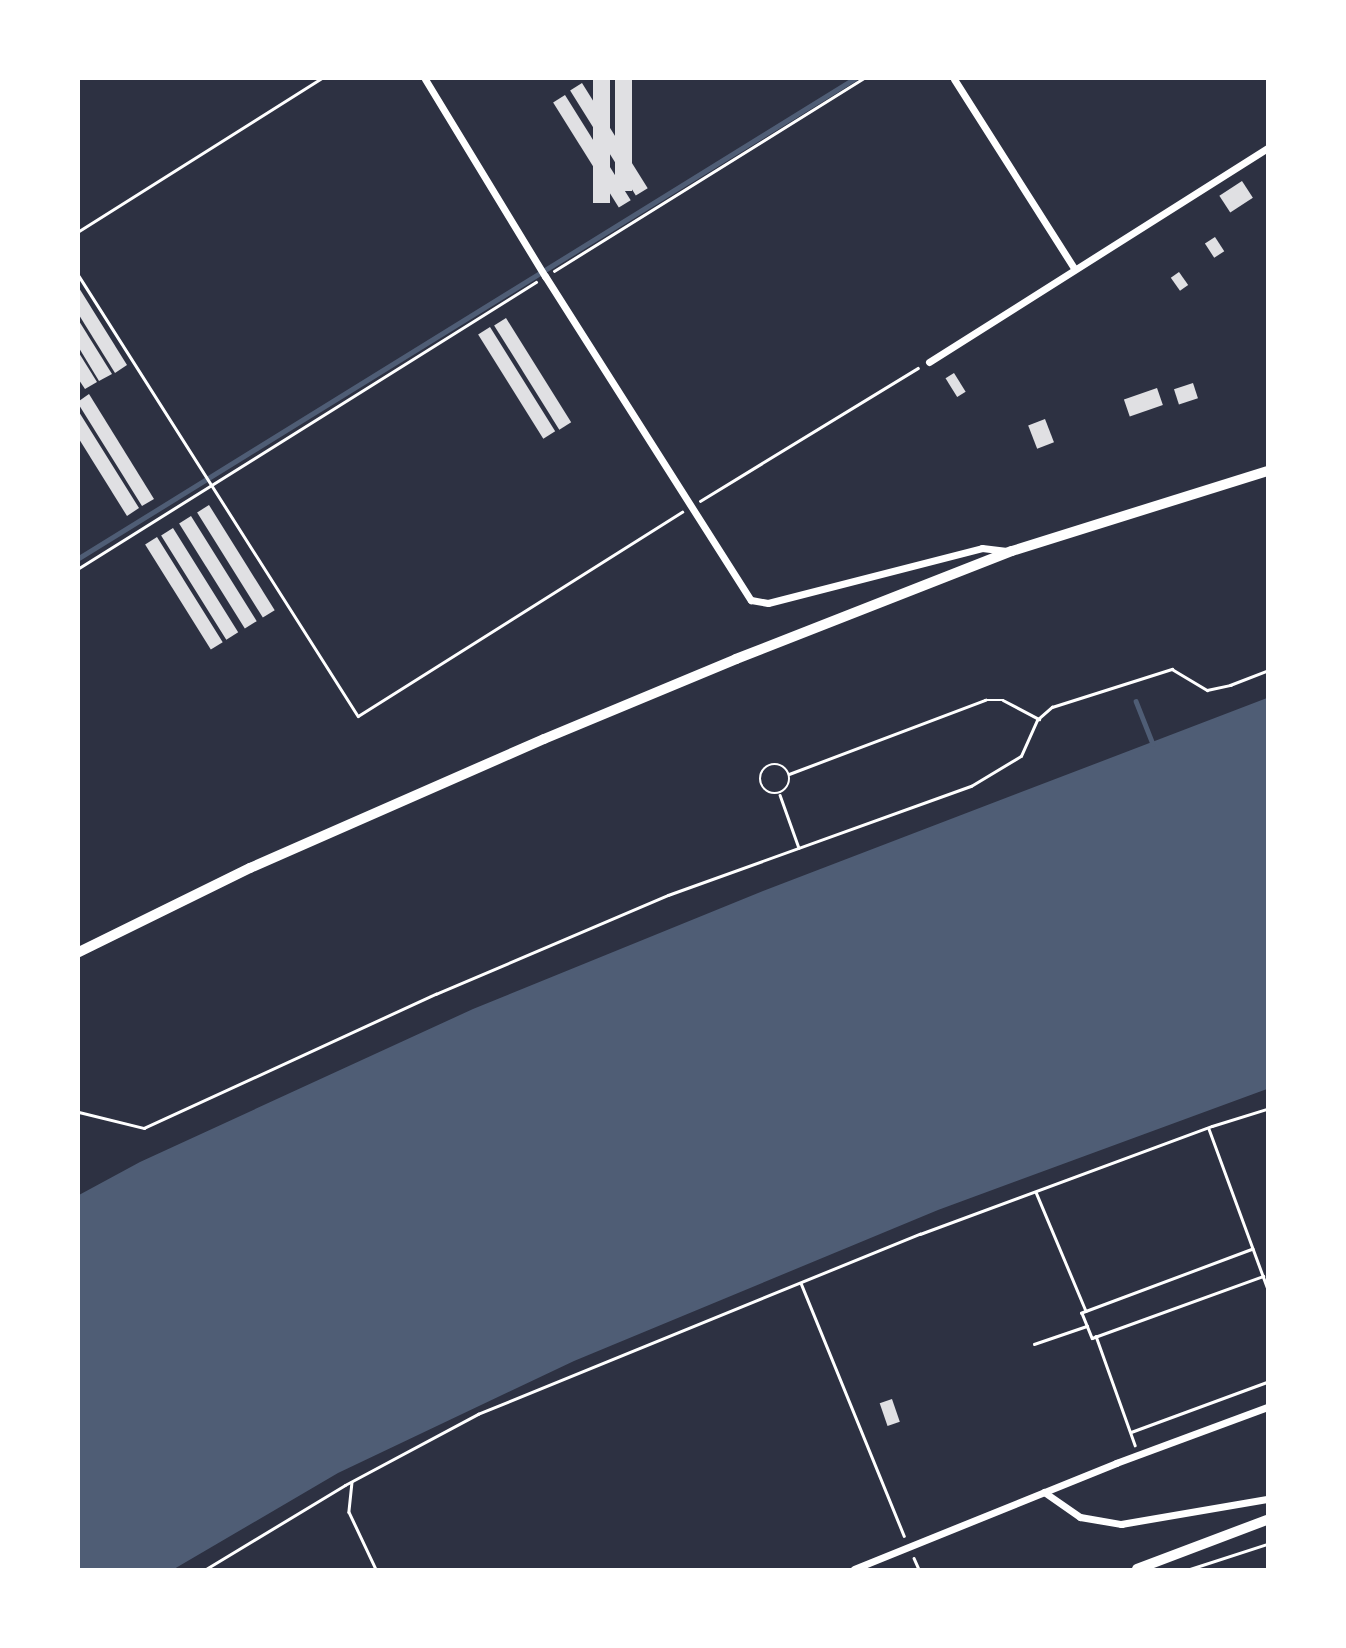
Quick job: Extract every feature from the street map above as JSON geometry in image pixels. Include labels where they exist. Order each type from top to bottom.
[{"type":"street","points":[[425,79],[751,600],[768,603],[982,548],[1012,551]]},
{"type":"street","points":[[954,79],[1074,268]]},
{"type":"street","points":[[929,362],[1267,148]]},
{"type":"street","points":[[79,952],[250,868],[544,739],[1012,551],[1267,471]]},
{"type":"street","points":[[854,1569],[1137,1455],[1267,1407]]},
{"type":"street","points":[[1044,1492],[1080,1517],[1121,1524],[1267,1499]]},
{"type":"street","points":[[1136,1569],[1267,1520]]},
{"type":"path","points":[[79,231],[320,79]]},
{"type":"path","points":[[79,276],[358,716],[929,362]]},
{"type":"path","points":[[79,568],[212,486]]},
{"type":"path","points":[[79,1112],[144,1128],[472,979],[668,895],[971,786],[1021,756],[1039,719],[1052,707],[1172,669],[1207,690],[1230,685],[1267,671]]},
{"type":"path","points":[[789,774],[985,700],[1003,700],[1039,719]]},
{"type":"path","points":[[776,764],[789,774],[788,788],[779,794],[765,792],[760,784],[760,774],[766,767],[776,764]]},
{"type":"path","points":[[779,794],[799,848]]},
{"type":"path","points":[[206,1569],[352,1482],[478,1414],[1036,1191],[1267,1109]]},
{"type":"path","points":[[1208,1128],[1267,1287]]},
{"type":"path","points":[[1036,1191],[1086,1311]]},
{"type":"path","points":[[1253,1249],[1082,1313],[1092,1338],[1262,1275],[1267,1270]]},
{"type":"path","points":[[801,1283],[908,1546]]},
{"type":"path","points":[[1034,1344],[1087,1326]]},
{"type":"path","points":[[1096,1336],[1137,1455]]},
{"type":"path","points":[[1131,1432],[1267,1382]]},
{"type":"path","points":[[352,1482],[349,1512],[376,1569]]},
{"type":"path","points":[[1190,1569],[1267,1544]]},
{"type":"water","points":[[1267,698],[1267,1089],[938,1210],[574,1361],[338,1473],[174,1569],[79,1569],[79,1195],[140,1162],[473,1009],[763,891]]},
{"type":"building","points":[[593,79],[610,79],[610,203],[593,203]]},
{"type":"building","points":[[615,79],[632,79],[632,191],[615,191]]},
{"type":"building","points":[[582,83],[648,188],[636,196],[570,90]]},
{"type":"building","points":[[565,95],[631,200],[619,208],[553,102]]},
{"type":"building","points":[[1242,181],[1253,198],[1230,212],[1219,196]]},
{"type":"building","points":[[1215,237],[1224,251],[1214,258],[1205,244]]},
{"type":"building","points":[[1179,272],[1188,285],[1180,291],[1171,278]]},
{"type":"building","points":[[79,288],[127,365],[115,373],[79,315]]},
{"type":"building","points":[[506,318],[571,422],[559,430],[494,325]]},
{"type":"building","points":[[79,321],[112,374],[99,381],[79,348]]},
{"type":"building","points":[[490,327],[555,431],[543,439],[478,334]]},
{"type":"building","points":[[79,353],[97,382],[85,389],[79,380]]},
{"type":"building","points":[[954,373],[966,392],[957,397],[946,378]]},
{"type":"building","points":[[1193,383],[1198,398],[1179,404],[1174,389]]},
{"type":"building","points":[[1157,388],[1163,405],[1130,416],[1124,399]]},
{"type":"building","points":[[89,394],[154,499],[142,506],[79,405],[79,401]]},
{"type":"building","points":[[79,412],[139,508],[127,516],[79,439]]},
{"type":"building","points":[[1045,419],[1054,442],[1037,449],[1028,425]]},
{"type":"building","points":[[209,505],[275,610],[263,618],[197,512]]},
{"type":"building","points":[[191,516],[257,621],[245,629],[179,523]]},
{"type":"building","points":[[173,528],[238,632],[226,640],[161,535]]},
{"type":"building","points":[[157,537],[223,642],[211,650],[145,544]]},
{"type":"building","points":[[892,1399],[900,1422],[888,1426],[880,1403]]},
{"type":"waterway","points":[[79,558],[854,79]]},
{"type":"waterway","points":[[1136,701],[1153,744]]}]
